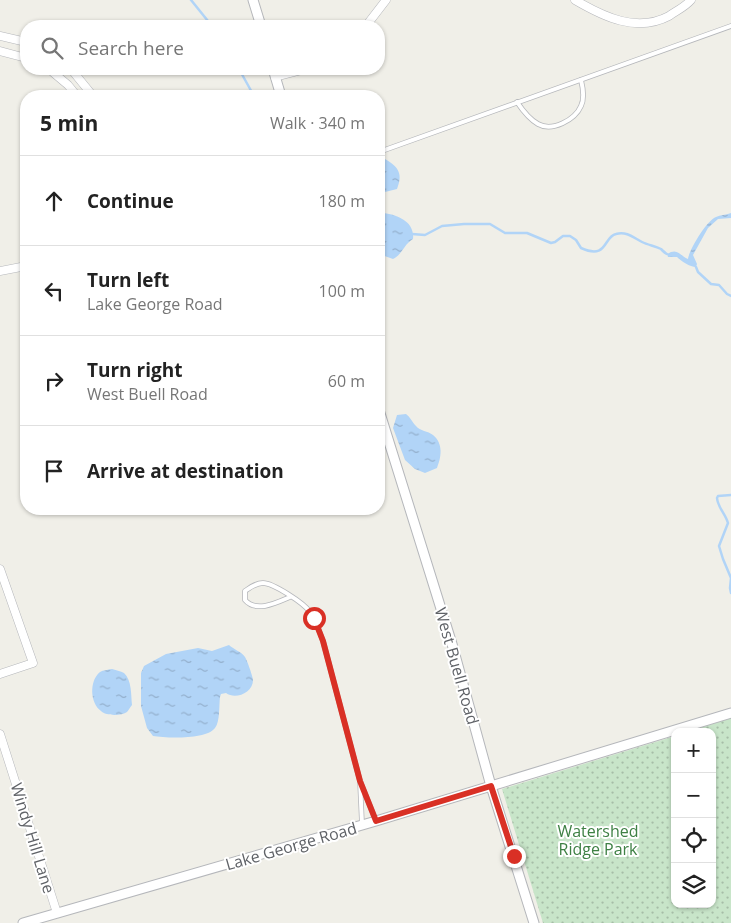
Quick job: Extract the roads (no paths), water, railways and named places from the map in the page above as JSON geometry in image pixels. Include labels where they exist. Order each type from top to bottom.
[{"type":"street","points":[[253,0],[259,20]]},
{"type":"street","points":[[371,20],[386,0]]},
{"type":"street","points":[[575,0],[604,16],[625,23],[646,24],[661,20],[676,12],[691,0]]},
{"type":"street","points":[[0,36],[20,41]]},
{"type":"street","points":[[0,51],[20,56]]},
{"type":"street","points":[[56,75],[72,90]]},
{"type":"street","points":[[76,75],[88,90]]},
{"type":"street","points":[[275,75],[279,90]]},
{"type":"street","points":[[0,271],[20,267]]},
{"type":"street","name":"West Buell Road","points":[[385,429],[454,652],[491,786],[534,923]]},
{"type":"street","points":[[0,569],[33,663],[0,674]]},
{"type":"street","name":"Lake George Road","points":[[23,923],[376,821],[731,712]]},
{"type":"street","name":"Windy Hill Lane","points":[[0,734],[57,914]]},
{"type":"lane","points":[[385,150],[731,26]]},
{"type":"lane","points":[[517,102],[525,114],[540,125],[556,126],[567,121],[578,112],[582,105],[583,92],[581,80]]},
{"type":"lane","points":[[290,597],[279,602],[256,607],[249,606],[245,600],[245,591],[253,585],[263,583],[273,585],[309,609],[323,641],[360,781],[376,821]]},
{"type":"lane","points":[[360,781],[362,825]]},
{"type":"water","points":[[385,159],[397,168],[400,175],[397,189],[385,192]]},
{"type":"water","points":[[385,213],[404,220],[413,233],[413,239],[393,259],[385,256]]},
{"type":"water","points":[[731,213],[731,218],[718,219],[708,228],[693,255],[697,264],[696,267],[686,264],[677,257],[668,257],[667,254],[674,251],[688,259],[703,229],[712,219]]},
{"type":"water","points":[[406,414],[418,428],[433,435],[439,443],[440,460],[437,468],[425,473],[415,469],[405,460],[393,428],[397,415]]},
{"type":"water","points":[[229,645],[244,655],[246,659],[253,680],[250,689],[243,694],[234,696],[226,693],[221,694],[218,722],[210,732],[203,735],[186,737],[153,736],[147,728],[141,706],[141,673],[144,666],[166,654],[198,648],[212,651]]},
{"type":"water","points":[[112,669],[120,671],[127,676],[130,684],[132,705],[127,712],[110,715],[103,713],[97,707],[92,692],[96,676],[101,671]]},
{"type":"waterway","points":[[191,0],[207,20]]},
{"type":"waterway","points":[[242,75],[251,90]]},
{"type":"waterway","points":[[412,234],[425,235],[442,226],[490,224],[505,233],[527,233],[551,243],[563,236],[570,236],[576,240],[581,248],[596,251],[601,250],[612,236],[624,233],[661,249],[667,254]]},
{"type":"waterway","points":[[696,267],[698,272],[711,284],[719,285],[731,296]]},
{"type":"waterway","points":[[731,495],[718,496],[717,498],[728,523],[719,546],[731,578],[731,593]]},
{"type":"park label","name":"Watershed Ridge Park","points":[[598,840]]}]
